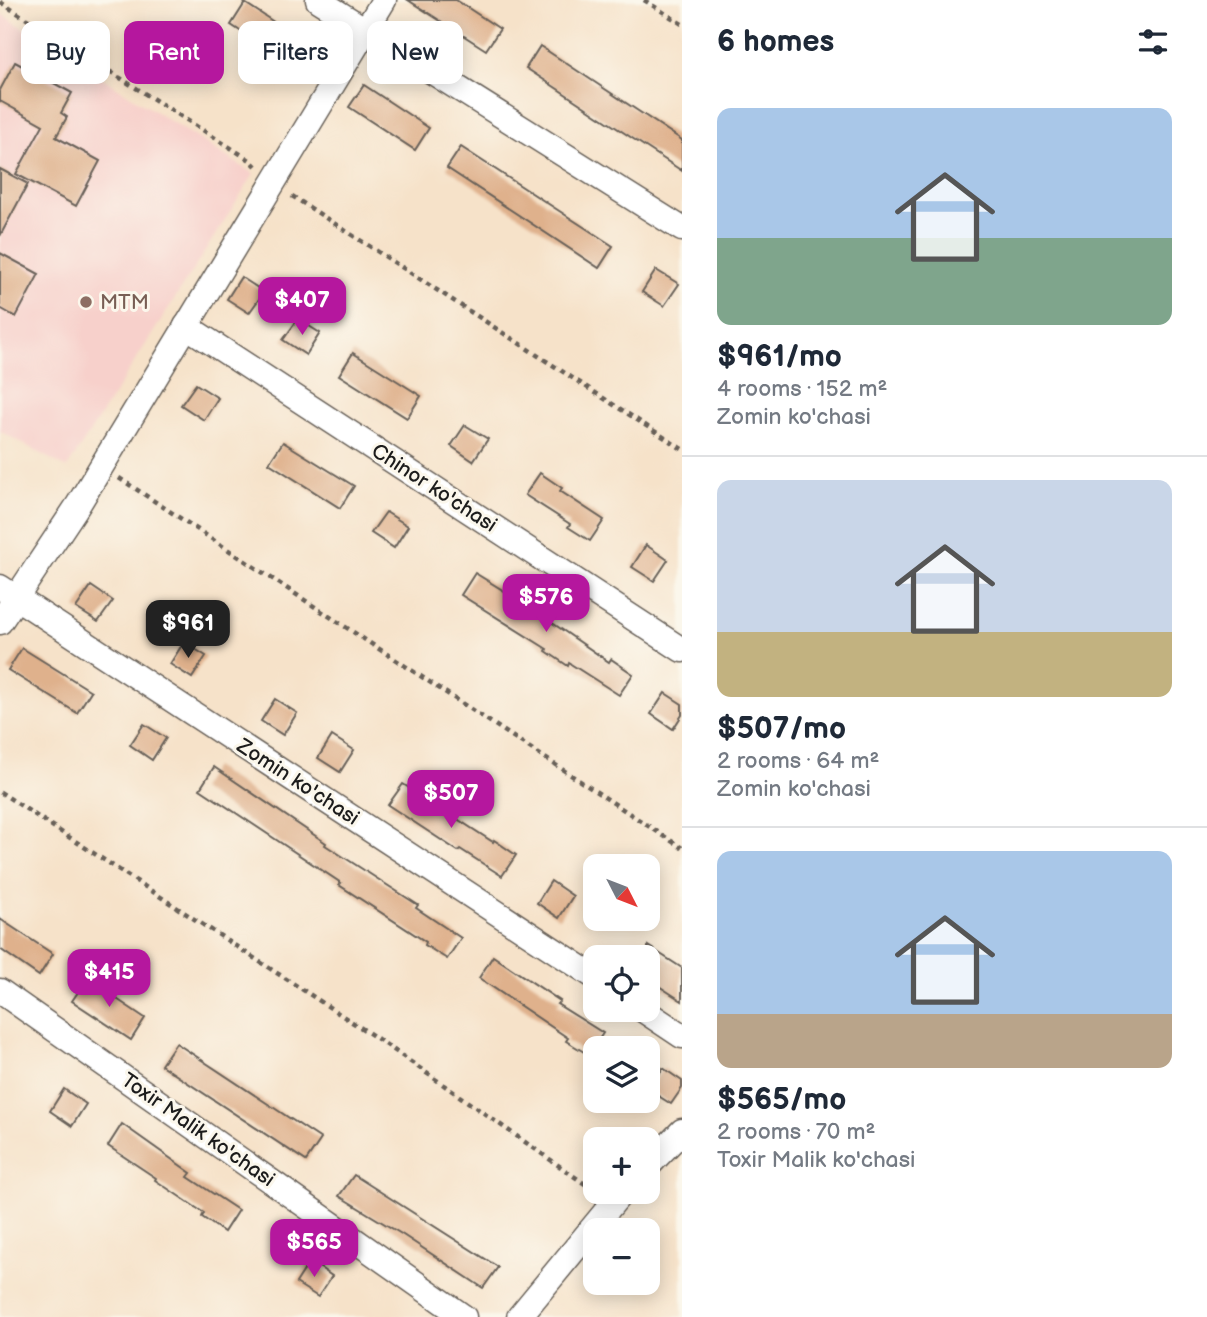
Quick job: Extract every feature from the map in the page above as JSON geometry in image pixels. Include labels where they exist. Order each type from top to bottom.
[{"type":"street","points":[[318,0],[682,229]]},
{"type":"street","points":[[0,622],[8,592],[101,466],[383,0]]},
{"type":"street","name":"Chinor ko'chasi","points":[[186,326],[682,650]]},
{"type":"street","name":"Zomin ko'chasi","points":[[8,592],[583,969]]},
{"type":"street","name":"Toxir Malik ko'chasi","points":[[0,991],[464,1317]]},
{"type":"street","points":[[660,1021],[682,1036]]},
{"type":"street","points":[[660,1154],[682,1131]]},
{"type":"street","points":[[519,1317],[612,1204]]},
{"type":"path","points":[[644,0],[682,24]]},
{"type":"path","points":[[0,2],[250,160],[272,183],[682,449]]},
{"type":"path","points":[[101,466],[682,848]]},
{"type":"path","points":[[0,792],[378,1039],[583,1184]]},
{"type":"shaded area","name":"MTM","points":[[0,13],[21,26],[21,84],[110,83],[254,174],[67,468],[0,431]]},
{"type":"building","points":[[408,0],[456,0],[500,29],[486,50],[463,35],[463,21],[441,21]]},
{"type":"building","points":[[245,3],[272,21],[238,21],[238,30],[231,25]]},
{"type":"building","points":[[540,46],[682,140],[682,171],[526,68]]},
{"type":"building","points":[[15,62],[21,65],[21,84],[55,84],[72,93],[61,113],[67,117],[56,137],[100,161],[76,206],[16,174],[43,125],[0,101],[0,90]]},
{"type":"building","points":[[364,85],[429,128],[415,150],[349,107]]},
{"type":"building","points":[[461,147],[613,246],[599,268],[447,168]]},
{"type":"building","points":[[0,169],[28,184],[0,236]]},
{"type":"building","points":[[0,253],[39,274],[16,317],[0,308]]},
{"type":"building","points":[[656,270],[679,284],[664,306],[642,292]]},
{"type":"building","points":[[241,277],[264,292],[249,313],[227,299]]},
{"type":"building","points":[[298,319],[320,333],[306,355],[283,340]]},
{"type":"building","points":[[353,353],[421,396],[407,418],[339,375]]},
{"type":"building","points":[[196,384],[218,398],[204,420],[181,405]]},
{"type":"building","points":[[465,425],[488,439],[473,461],[451,446]]},
{"type":"building","points":[[283,442],[354,486],[340,508],[269,463]]},
{"type":"building","points":[[540,473],[562,488],[560,491],[604,520],[590,541],[568,527],[570,524],[525,495]]},
{"type":"building","points":[[386,512],[408,526],[394,548],[371,533]]},
{"type":"building","points":[[646,545],[668,560],[654,581],[632,567]]},
{"type":"building","points":[[475,573],[609,662],[611,659],[633,674],[619,695],[569,663],[568,666],[546,651],[547,649],[461,595]]},
{"type":"building","points":[[91,586],[113,601],[98,622],[76,608]]},
{"type":"building","points":[[184,642],[206,656],[192,678],[170,664]]},
{"type":"building","points":[[22,648],[91,691],[77,713],[8,670]]},
{"type":"building","points":[[665,693],[682,704],[682,715],[673,729],[651,714]]},
{"type":"building","points":[[275,699],[297,713],[283,735],[261,721]]},
{"type":"building","points":[[144,724],[166,738],[152,760],[130,745]]},
{"type":"building","points":[[332,736],[354,750],[340,772],[318,758]]},
{"type":"building","points":[[214,767],[326,843],[325,845],[418,905],[416,908],[461,938],[447,959],[425,945],[426,942],[339,885],[341,883],[200,789]]},
{"type":"building","points":[[403,784],[516,855],[502,876],[388,805]]},
{"type":"building","points":[[551,881],[573,896],[559,918],[537,903]]},
{"type":"building","points":[[0,919],[53,954],[39,976],[0,949]]},
{"type":"building","points":[[660,954],[682,968],[682,1001],[660,987]]},
{"type":"building","points":[[493,956],[560,1001],[557,1004],[603,1033],[601,1036],[583,1036],[583,1051],[566,1041],[568,1038],[479,978]]},
{"type":"building","points":[[87,979],[145,1018],[131,1040],[72,1001]]},
{"type":"building","points":[[176,1043],[321,1139],[306,1161],[161,1065]]},
{"type":"building","points":[[663,1068],[682,1081],[682,1088],[671,1104],[660,1097],[660,1073]]},
{"type":"building","points":[[64,1089],[86,1104],[72,1126],[50,1111]]},
{"type":"building","points":[[122,1124],[191,1173],[188,1177],[238,1210],[224,1232],[202,1217],[204,1213],[108,1146]]},
{"type":"building","points":[[354,1175],[498,1267],[483,1288],[339,1196]]},
{"type":"building","points":[[310,1261],[332,1276],[318,1297],[296,1283]]},
{"type":"place","name":"MTM","points":[[86,302]]}]
